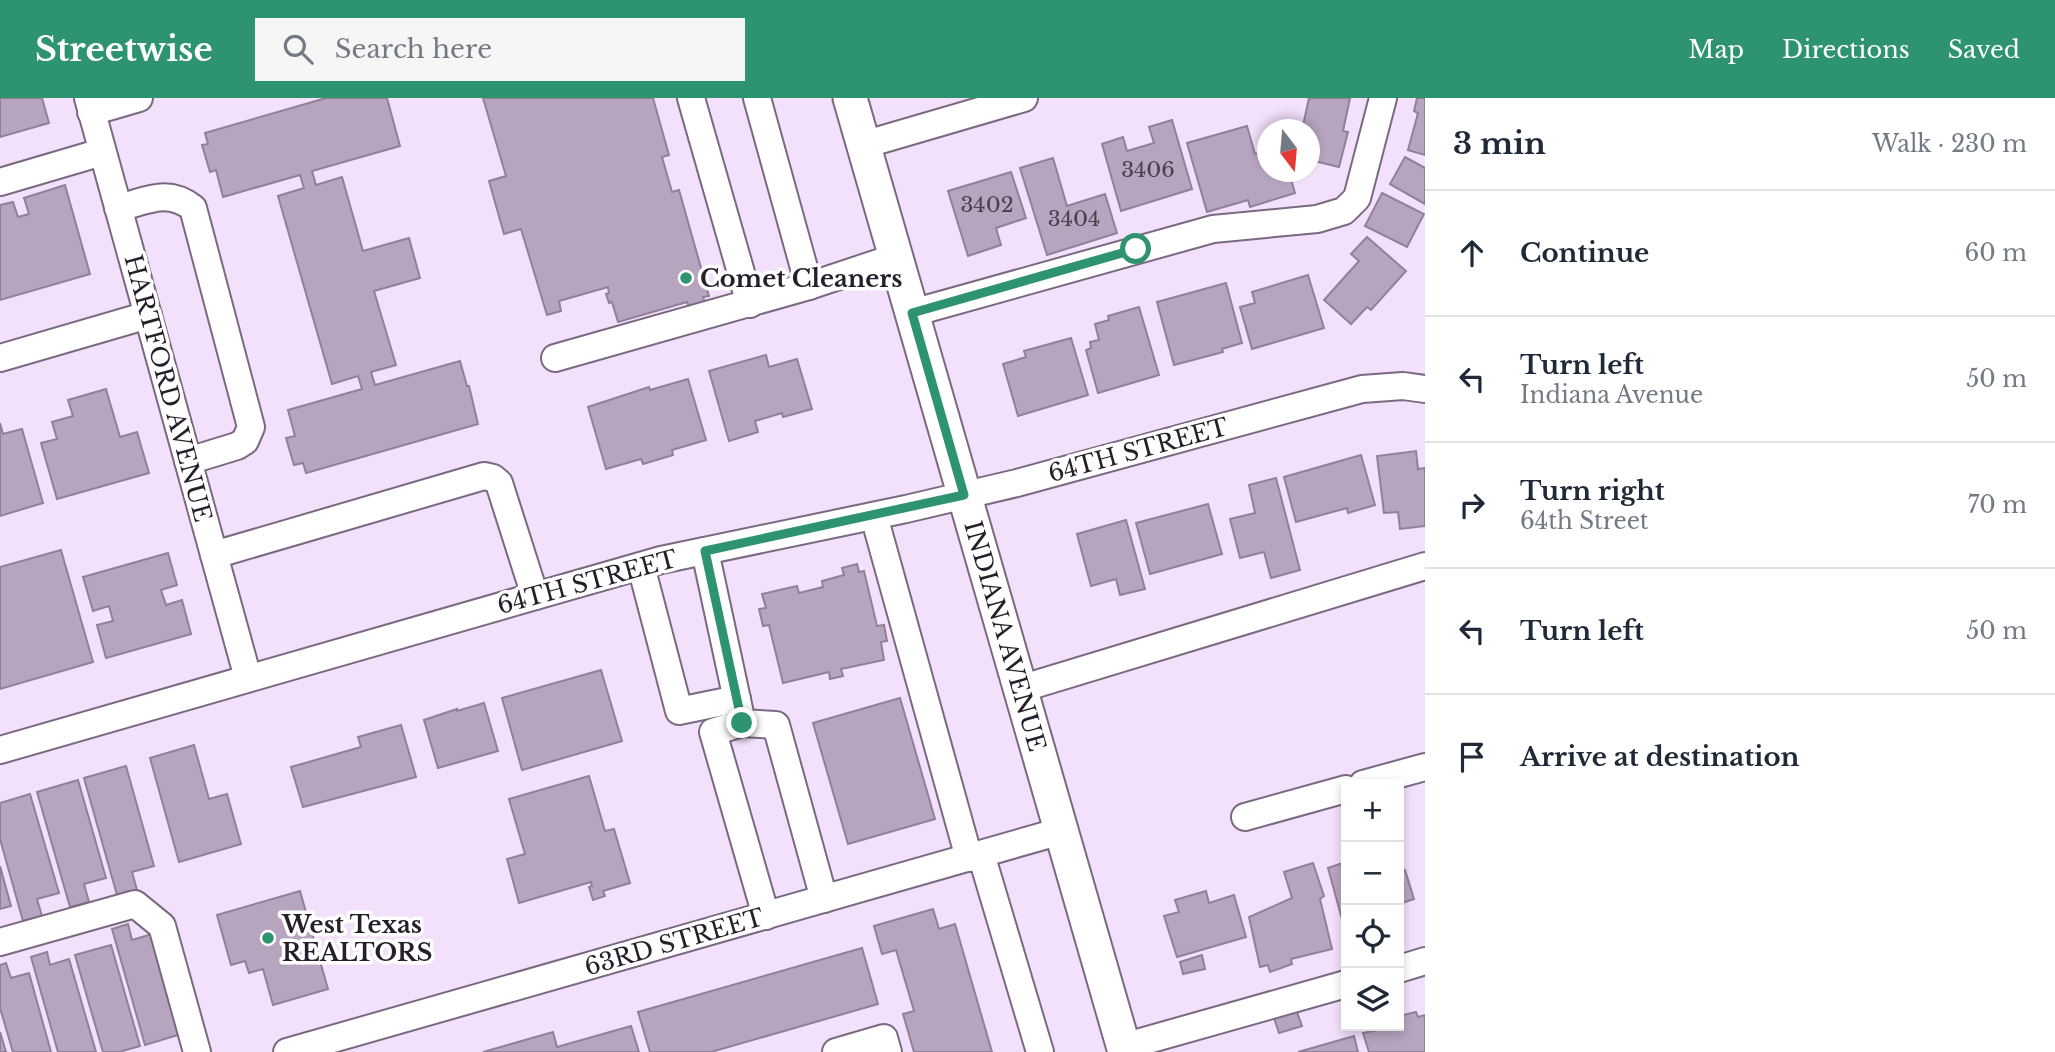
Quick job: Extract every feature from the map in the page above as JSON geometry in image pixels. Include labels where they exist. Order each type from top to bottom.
[{"type":"main road","name":"INDIANA AVENUE","points":[[850,98],[1124,1050]]},
{"type":"street","points":[[90,105],[139,98]]},
{"type":"street","points":[[691,98],[750,303]]},
{"type":"street","points":[[757,98],[809,286]]},
{"type":"street","points":[[863,145],[1024,98]]},
{"type":"street","points":[[912,313],[1213,229],[1317,219],[1344,211],[1357,198],[1383,98]]},
{"type":"street","name":"HARTFORD AVENUE","points":[[90,105],[248,678]]},
{"type":"street","points":[[0,182],[102,152]]},
{"type":"street","points":[[118,208],[173,197],[192,208],[251,427],[245,441],[237,446],[188,461]]},
{"type":"street","points":[[555,358],[809,286],[896,257]]},
{"type":"street","points":[[0,358],[148,315]]},
{"type":"street","name":"64TH STREET","points":[[0,750],[641,566],[1017,483],[1362,389],[1403,386],[1425,388]]},
{"type":"street","points":[[214,555],[484,476],[499,483],[535,596]]},
{"type":"street","points":[[874,516],[975,856],[1040,1052]]},
{"type":"street","points":[[705,551],[740,711]]},
{"type":"street","points":[[641,566],[679,711],[740,711],[776,725],[824,899]]},
{"type":"street","points":[[1020,689],[1425,566]]},
{"type":"street","points":[[740,711],[713,732],[766,916]]},
{"type":"street","points":[[1381,779],[1425,767]]},
{"type":"street","points":[[1245,817],[1341,790]]},
{"type":"street","name":"63RD STREET","points":[[288,1052],[1061,831]]},
{"type":"street","points":[[0,942],[135,904],[162,926],[197,1052]]},
{"type":"street","points":[[1402,968],[1425,961]]},
{"type":"street","points":[[1124,1050],[1341,985]]},
{"type":"street","points":[[836,1052],[884,1038],[888,1052]]},
{"type":"building","points":[[0,98],[42,98],[49,123],[0,137]]},
{"type":"building","points":[[326,98],[387,98],[400,146],[312,171],[316,185],[342,177],[363,251],[409,238],[420,278],[374,291],[396,365],[371,372],[375,385],[460,361],[478,424],[306,473],[303,463],[294,465],[286,438],[295,436],[288,410],[362,389],[358,376],[332,384],[278,196],[304,188],[300,175],[223,197],[216,170],[210,172],[202,145],[208,144],[205,133]]},
{"type":"building","points":[[483,98],[653,98],[669,155],[662,157],[672,192],[679,190],[709,296],[703,297],[706,305],[690,309],[687,302],[618,322],[612,302],[609,303],[606,294],[609,293],[608,287],[559,301],[561,311],[547,315],[521,229],[504,234],[489,181],[506,176]]},
{"type":"building","points":[[1309,98],[1350,98],[1343,131],[1348,132],[1339,167],[1320,162],[1320,119],[1304,119]]},
{"type":"building","points":[[1417,98],[1425,98],[1425,155],[1408,150],[1418,113],[1414,111]]},
{"type":"building","points":[[1172,120],[1192,189],[1121,211],[1102,144],[1123,137],[1127,151],[1154,143],[1149,127]]},
{"type":"building","points":[[1247,126],[1257,153],[1257,182],[1292,182],[1295,193],[1250,207],[1248,200],[1207,212],[1187,143]]},
{"type":"building","points":[[1405,157],[1425,168],[1425,204],[1390,184]]},
{"type":"building","points":[[1053,158],[1067,206],[1105,194],[1117,233],[1047,255],[1020,168]]},
{"type":"building","points":[[1011,172],[1026,218],[996,228],[1001,245],[968,256],[948,191]]},
{"type":"building","points":[[65,185],[90,274],[0,300],[0,205],[13,202],[18,217],[29,214],[24,198]]},
{"type":"building","points":[[1382,193],[1424,214],[1407,247],[1365,226]]},
{"type":"building","points":[[1367,237],[1406,271],[1371,310],[1367,307],[1351,324],[1324,300],[1359,261],[1351,254]]},
{"type":"building","points":[[1308,275],[1324,328],[1252,349],[1240,307],[1255,303],[1252,292]]},
{"type":"building","points":[[1226,283],[1242,343],[1222,349],[1223,352],[1174,365],[1157,302]]},
{"type":"building","points":[[1139,307],[1159,375],[1098,393],[1086,350],[1091,348],[1090,342],[1099,340],[1095,324],[1109,320],[1108,316]]},
{"type":"building","points":[[1071,338],[1088,395],[1018,416],[1003,364],[1026,357],[1024,351]]},
{"type":"building","points":[[766,355],[769,367],[797,359],[812,409],[783,417],[782,413],[755,421],[758,432],[729,441],[709,371]]},
{"type":"building","points":[[688,379],[706,440],[672,450],[673,455],[643,464],[641,459],[606,469],[588,407],[649,387],[650,390]]},
{"type":"building","points":[[106,389],[120,437],[137,432],[149,473],[57,499],[41,443],[57,439],[52,422],[73,416],[68,400]]},
{"type":"building","points":[[0,423],[3,434],[22,429],[43,503],[0,516]]},
{"type":"building","points":[[1416,451],[1418,469],[1425,468],[1425,526],[1400,529],[1398,512],[1384,513],[1377,456]]},
{"type":"building","points":[[1361,455],[1375,505],[1348,513],[1347,508],[1296,522],[1284,477]]},
{"type":"building","points":[[1276,478],[1300,570],[1271,578],[1264,552],[1240,558],[1230,519],[1255,513],[1249,485]]},
{"type":"building","points":[[1208,504],[1222,554],[1150,574],[1136,523]]},
{"type":"building","points":[[1126,520],[1145,589],[1120,595],[1116,579],[1091,586],[1077,534]]},
{"type":"building","points":[[61,550],[93,662],[0,689],[0,567]]},
{"type":"building","points":[[168,553],[177,585],[161,590],[166,605],[182,600],[191,634],[106,658],[97,625],[113,621],[109,606],[93,611],[83,577]]},
{"type":"building","points":[[857,564],[859,572],[864,571],[877,626],[884,625],[887,641],[881,642],[884,660],[841,669],[843,676],[830,679],[829,672],[783,683],[769,625],[763,626],[759,609],[766,608],[762,594],[797,586],[799,593],[823,587],[822,581],[844,575],[842,568]]},
{"type":"building","points":[[601,670],[622,741],[522,770],[502,698]]},
{"type":"building","points":[[900,698],[935,819],[848,844],[813,723]]},
{"type":"building","points":[[484,703],[498,751],[438,768],[424,720]]},
{"type":"building","points":[[401,725],[416,777],[303,807],[291,767],[361,747],[358,737]]},
{"type":"building","points":[[194,745],[209,799],[227,794],[241,844],[179,862],[150,758]]},
{"type":"building","points":[[126,766],[154,866],[132,872],[137,890],[117,895],[84,778]]},
{"type":"building","points":[[589,776],[605,831],[614,829],[630,883],[603,891],[605,896],[593,900],[589,887],[592,886],[591,882],[519,903],[507,859],[525,854],[509,799]]},
{"type":"building","points":[[78,780],[106,878],[84,884],[89,902],[70,907],[37,792]]},
{"type":"building","points":[[30,794],[59,893],[37,899],[42,916],[23,921],[0,839],[0,803]]},
{"type":"building","points":[[1313,863],[1324,896],[1320,899],[1332,949],[1291,959],[1292,964],[1270,972],[1268,965],[1260,967],[1249,917],[1292,898],[1284,872]]},
{"type":"building","points":[[1341,864],[1341,916],[1328,868]]},
{"type":"building","points":[[0,866],[11,906],[0,909]]},
{"type":"building","points":[[1404,870],[1414,899],[1404,902]]},
{"type":"building","name":"West Texas REALTORS","points":[[300,891],[328,989],[273,1005],[263,969],[249,973],[245,961],[231,965],[217,915]]},
{"type":"building","points":[[1206,891],[1209,903],[1234,895],[1246,937],[1177,957],[1164,916],[1179,912],[1175,900]]},
{"type":"building","points":[[933,909],[939,929],[955,924],[992,1052],[914,1052],[903,1014],[914,1011],[896,950],[882,954],[874,926]]},
{"type":"building","points":[[128,924],[132,940],[152,934],[181,1034],[145,1045],[112,929]]},
{"type":"building","points":[[111,945],[140,1046],[119,1052],[103,1052],[75,955]]},
{"type":"building","points":[[862,948],[878,1004],[711,1052],[650,1052],[638,1012]]},
{"type":"building","points":[[47,952],[50,965],[69,959],[96,1052],[58,1052],[31,957]]},
{"type":"building","points":[[1202,955],[1205,969],[1183,974],[1180,962]]},
{"type":"building","points":[[6,963],[11,978],[29,973],[51,1052],[13,1052],[0,1008],[0,965]]},
{"type":"building","points":[[1297,1012],[1302,1026],[1279,1033],[1274,1018]]},
{"type":"building","points":[[1416,1012],[1418,1017],[1425,1015],[1425,1052],[1369,1052],[1363,1033],[1404,1031],[1404,1015]]},
{"type":"building","points":[[631,1026],[639,1052],[483,1052],[553,1032],[557,1047]]},
{"type":"building","points":[[0,1032],[6,1052],[0,1052]]},
{"type":"building","points":[[1354,1036],[1358,1052],[1298,1052]]},
{"type":"place","name":"Comet Cleaners","points":[[686,278]]},
{"type":"place","name":"West Texas REALTORS","points":[[268,938]]},
{"type":"route","points":[[742,723],[705,551],[964,495],[912,313],[1136,249]]}]
